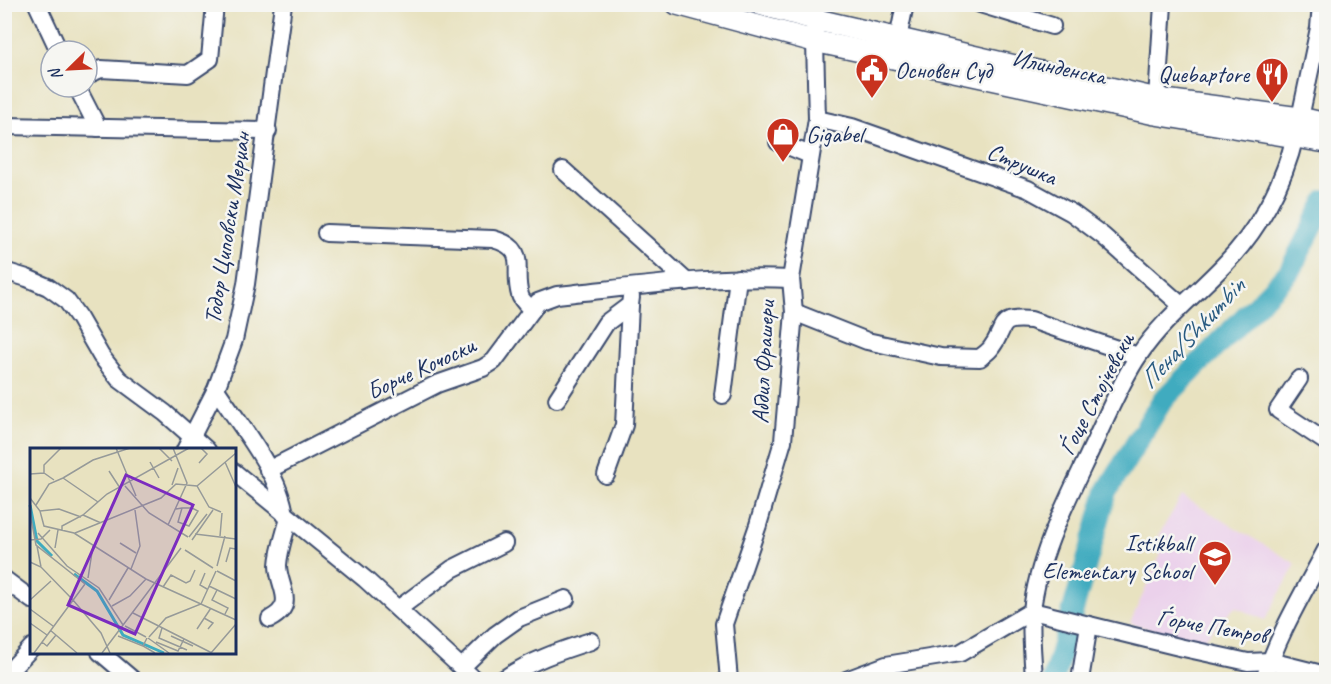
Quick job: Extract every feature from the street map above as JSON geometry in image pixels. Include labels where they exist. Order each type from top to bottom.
[{"type":"main road","name":"Илинденска","points":[[678,4],[814,41],[1155,114],[1298,127]]},
{"type":"main road","name":"Илинденска","points":[[759,4],[814,12],[898,39],[1157,99],[1323,132]]},
{"type":"street","points":[[36,4],[53,39]]},
{"type":"street","points":[[99,70],[189,74],[210,59],[215,4]]},
{"type":"street","points":[[898,39],[905,4]]},
{"type":"street","points":[[980,4],[1052,26]]},
{"type":"street","points":[[1157,99],[1163,4]]},
{"type":"street","name":"Ѓоце Стојчевски","points":[[1034,680],[1043,561],[1073,488],[1138,356],[1181,305],[1224,265],[1256,227],[1286,167],[1298,127],[1319,28],[1321,4]]},
{"type":"street","name":"Тодор Циповски Мерџан","points":[[188,444],[216,389],[234,340],[246,284],[283,5]]},
{"type":"street","name":"Абдил Фрашери","points":[[729,680],[724,624],[758,525],[783,441],[794,312],[791,279],[817,119],[814,12]]},
{"type":"street","points":[[83,99],[98,128]]},
{"type":"street","name":"Струшка","points":[[817,119],[852,127],[1028,189],[1072,213],[1088,225],[1181,305]]},
{"type":"street","points":[[4,126],[268,131]]},
{"type":"street","points":[[778,142],[810,155]]},
{"type":"street","points":[[562,170],[687,282]]},
{"type":"street","points":[[326,233],[493,239],[503,242],[514,249],[518,259],[520,297],[532,310]]},
{"type":"street","points":[[4,271],[48,287],[66,300],[101,356],[119,379],[165,413],[188,444]]},
{"type":"street","points":[[723,395],[738,278]]},
{"type":"street","name":"Борче Кочоски","points":[[268,470],[437,384],[483,368],[494,361],[538,302],[557,295],[738,278],[791,279]]},
{"type":"street","points":[[606,475],[624,425],[630,305],[633,287]]},
{"type":"street","points":[[557,399],[606,323],[630,305]]},
{"type":"street","points":[[794,312],[867,341],[941,357],[980,358],[991,349],[1000,327],[1013,319],[1031,320],[1138,356]]},
{"type":"street","points":[[1299,379],[1278,410],[1326,442]]},
{"type":"street","points":[[216,389],[268,470],[283,499],[287,517],[278,568],[286,593],[284,607],[279,614],[270,619]]},
{"type":"street","points":[[236,474],[365,579],[475,680]]},
{"type":"street","points":[[398,609],[452,569],[504,543]]},
{"type":"street","points":[[1264,680],[1270,661],[1290,619],[1326,550]]},
{"type":"street","points":[[4,579],[30,598]]},
{"type":"street","points":[[462,667],[495,635],[519,618],[566,599]]},
{"type":"street","points":[[846,680],[886,665],[960,653],[1038,613]]},
{"type":"street","name":"Ѓорче Петров","points":[[1038,613],[1248,662],[1270,661],[1326,675]]},
{"type":"street","points":[[1080,680],[1083,624]]},
{"type":"street","points":[[501,680],[541,657],[591,641]]},
{"type":"street","points":[[4,677],[30,649]]},
{"type":"street","points":[[102,654],[133,680]]},
{"type":"shaded area","name":"Istikball Elementary School","points":[[1182,496],[1296,564],[1265,620],[1235,607],[1199,644],[1130,623],[1161,554],[1151,548]]},
{"type":"waterway","name":"Пена/Shkumbin","points":[[1053,680],[1107,491],[1162,401],[1289,272],[1326,201]]},
{"type":"place","name":"Основен Суд","points":[[872,99]]},
{"type":"place","name":"Quebaptore","points":[[1272,103]]},
{"type":"place","name":"Gigabel","points":[[783,163]]},
{"type":"place","name":"Istikball Elementary School","points":[[1215,586]]}]
